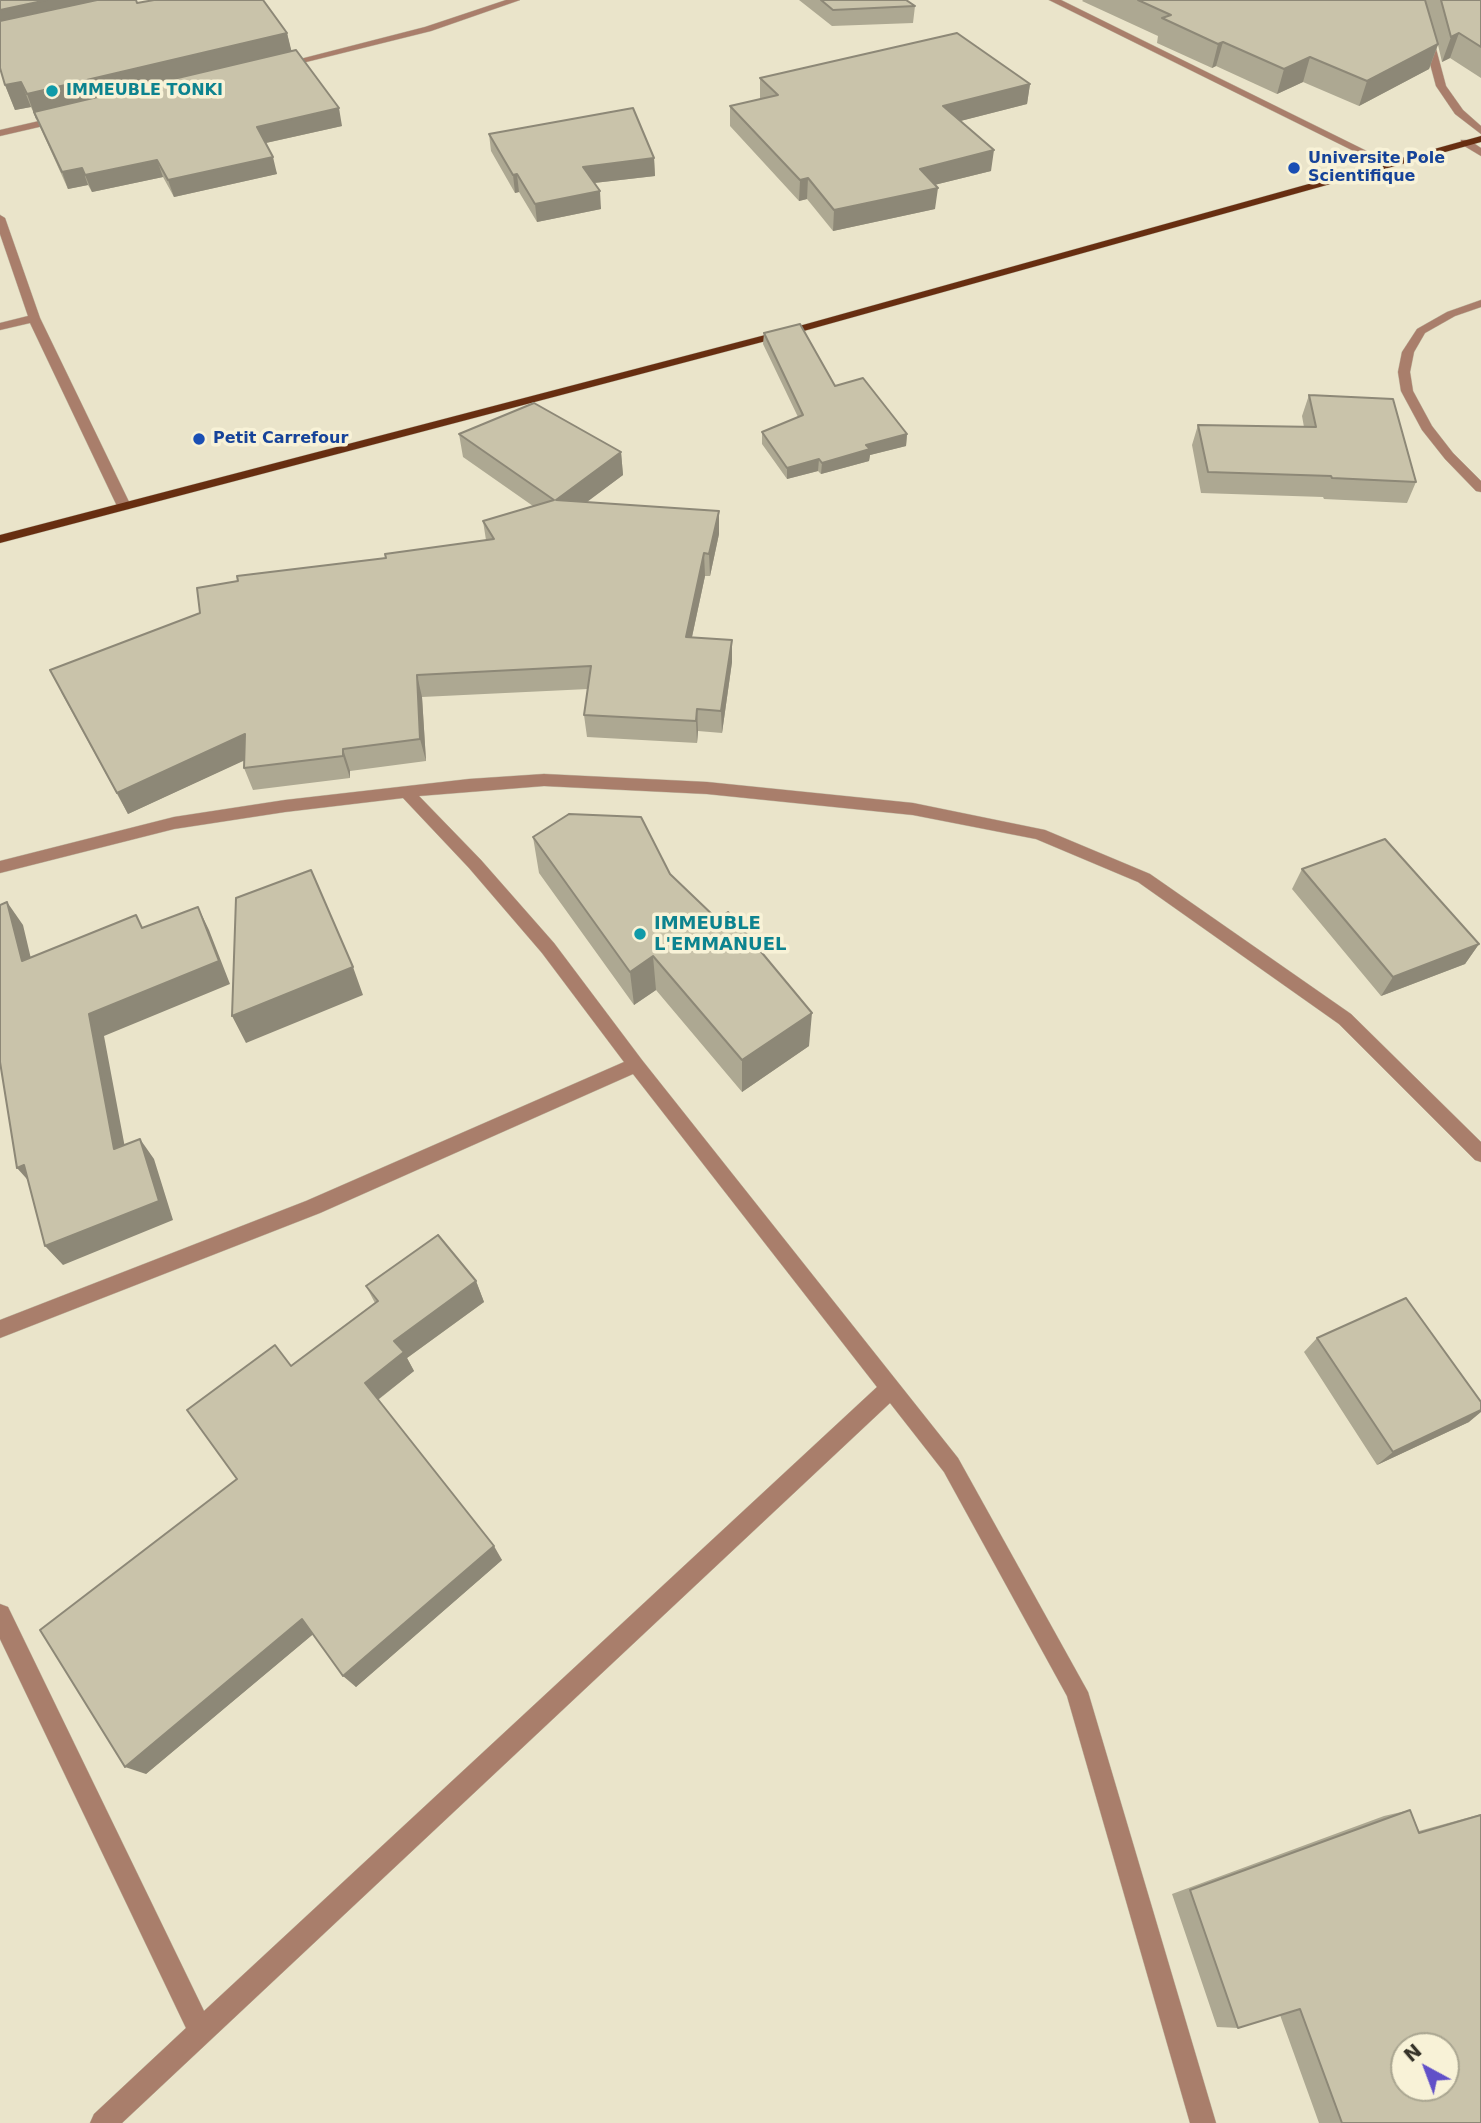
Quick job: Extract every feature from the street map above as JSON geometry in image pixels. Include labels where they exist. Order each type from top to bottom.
[{"type":"main road","points":[[0,539],[782,333],[1481,139]]},
{"type":"street","points":[[265,70],[428,29],[514,0]]},
{"type":"street","points":[[1054,0],[1388,164]]},
{"type":"street","points":[[1418,0],[1441,86],[1459,112],[1481,131]]},
{"type":"street","points":[[0,134],[66,117]]},
{"type":"street","points":[[1465,142],[1481,153]]},
{"type":"street","points":[[0,218],[34,318],[124,506]]},
{"type":"street","points":[[1481,303],[1451,314],[1421,331],[1408,352],[1404,372],[1407,391],[1426,427],[1449,456],[1481,488]]},
{"type":"street","points":[[0,327],[34,318]]},
{"type":"street","points":[[0,867],[174,823],[285,806],[469,785],[544,780],[708,788],[913,809],[1039,834],[1144,878],[1345,1019],[1481,1154]]},
{"type":"street","points":[[408,793],[437,827],[475,864],[548,948],[636,1065],[951,1465],[1077,1692],[1203,2123]]},
{"type":"street","points":[[0,1329],[313,1207],[636,1065]]},
{"type":"street","points":[[103,2123],[891,1388]]},
{"type":"street","points":[[0,1615],[201,2032]]},
{"type":"building","points":[[0,0],[47,0],[0,10]]},
{"type":"building","points":[[97,0],[136,0],[137,3],[154,0],[263,0],[287,33],[27,94],[21,82],[5,85],[0,68],[0,21]]},
{"type":"building","points":[[821,0],[906,0],[915,6],[833,10]]},
{"type":"building","points":[[1138,0],[1425,0],[1438,44],[1367,81],[1310,57],[1284,69],[1223,42],[1218,44],[1162,18],[1171,15]]},
{"type":"building","points":[[1441,0],[1481,0],[1481,47],[1459,33],[1451,37]]},
{"type":"building","points":[[957,33],[1030,84],[943,106],[994,150],[920,169],[938,188],[834,210],[808,178],[800,180],[730,106],[778,95],[760,78]]},
{"type":"building","points":[[296,50],[339,108],[257,127],[273,157],[168,180],[157,160],[85,175],[82,168],[62,172],[34,112]]},
{"type":"building","points":[[633,108],[654,158],[583,167],[600,191],[535,204],[517,174],[513,175],[489,134]]},
{"type":"building","points":[[800,324],[835,386],[863,378],[907,434],[866,445],[870,449],[822,463],[819,459],[787,468],[762,432],[803,415],[764,333]]},
{"type":"building","points":[[1309,395],[1393,399],[1416,482],[1208,472],[1198,425],[1316,427]]},
{"type":"building","points":[[534,403],[621,452],[556,500],[719,511],[709,554],[704,553],[686,637],[732,640],[721,711],[697,709],[696,721],[584,715],[591,666],[417,675],[420,739],[343,749],[343,756],[244,768],[245,734],[117,793],[50,670],[200,613],[197,588],[238,581],[237,576],[386,558],[385,554],[494,539],[483,521],[554,500],[459,434]]},
{"type":"building","points":[[569,814],[641,817],[670,874],[717,919],[728,912],[812,1013],[742,1060],[653,956],[630,972],[533,837]]},
{"type":"building","points":[[1385,839],[1479,944],[1393,977],[1302,869]]},
{"type":"building","points":[[311,870],[353,967],[232,1016],[236,898]]},
{"type":"building","points":[[7,902],[22,961],[136,915],[142,928],[198,907],[219,961],[89,1014],[114,1149],[140,1139],[159,1201],[45,1246],[24,1165],[17,1168],[0,1062],[0,905]]},
{"type":"building","points":[[438,1235],[476,1281],[394,1341],[404,1352],[365,1383],[494,1546],[343,1676],[302,1619],[125,1767],[40,1630],[237,1479],[187,1410],[275,1345],[291,1366],[378,1301],[366,1286]]},
{"type":"building","points":[[1406,1298],[1481,1402],[1481,1410],[1393,1452],[1317,1338]]},
{"type":"building","points":[[1410,1810],[1419,1833],[1481,1815],[1481,2123],[1342,2123],[1300,2009],[1238,2028],[1190,1890]]},
{"type":"place","name":"IMMEUBLE TONKI","points":[[52,91]]},
{"type":"place","name":"Universite Pole Scientifique","points":[[1294,168]]},
{"type":"place","name":"Petit Carrefour","points":[[199,439]]},
{"type":"place","name":"IMMEUBLE L'EMMANUEL","points":[[640,934]]}]
